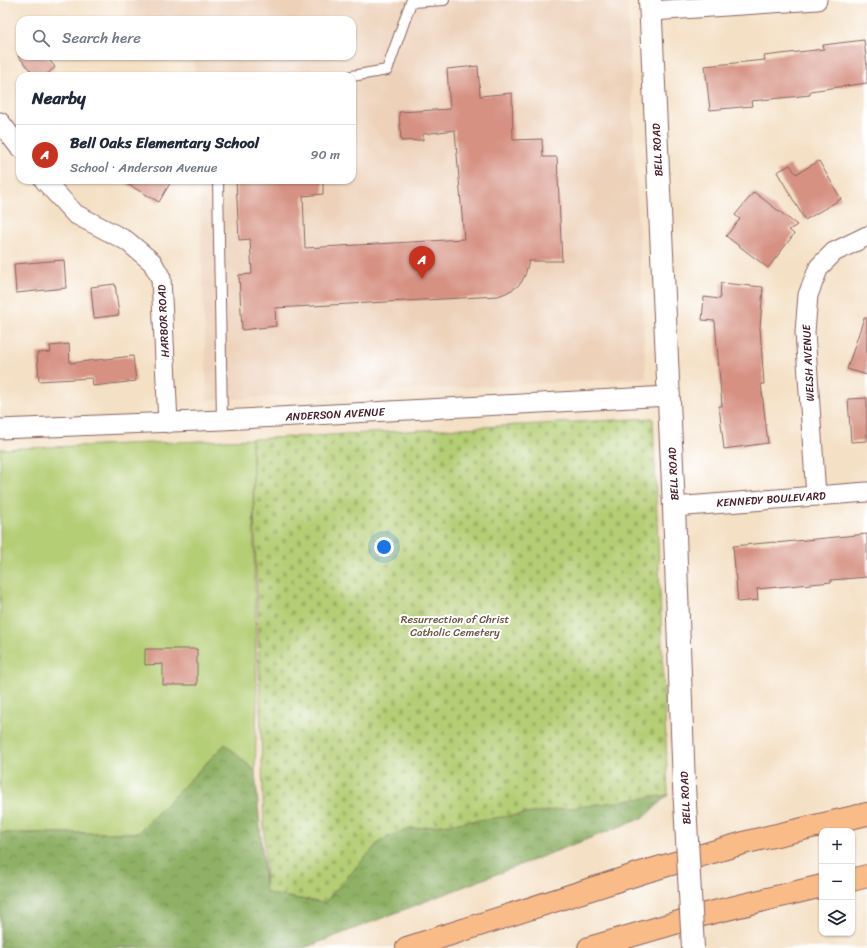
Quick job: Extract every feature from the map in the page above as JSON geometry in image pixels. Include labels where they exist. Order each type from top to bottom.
[{"type":"highway","points":[[406,948],[644,872],[747,842],[867,814]]},
{"type":"highway","points":[[855,879],[867,876]]},
{"type":"highway","points":[[589,948],[706,914],[819,887]]},
{"type":"street","points":[[650,5],[817,0]]},
{"type":"street","name":"BELL ROAD","points":[[650,5],[674,507],[684,786],[693,948]]},
{"type":"street","points":[[0,122],[16,143]]},
{"type":"street","name":"HARBOR ROAD","points":[[48,184],[75,214],[132,245],[152,262],[161,278],[168,423]]},
{"type":"street","name":"WELSH AVENUE","points":[[816,496],[805,332],[808,295],[819,267],[834,252],[867,236]]},
{"type":"street","name":"ANDERSON AVENUE","points":[[0,429],[168,423],[669,396]]},
{"type":"street","name":"KENNEDY BOULEVARD","points":[[674,507],[867,492]]},
{"type":"lane","points":[[356,75],[387,70],[410,2],[444,0]]},
{"type":"lane","points":[[218,184],[222,420]]},
{"type":"shaded area","points":[[125,0],[627,0],[646,378],[207,400],[199,184],[356,184],[356,72],[195,72],[194,60],[356,60],[356,16],[126,16]]},
{"type":"green space","name":"Resurrection of Christ Catholic Cemetery","points":[[653,418],[668,795],[403,830],[379,842],[324,903],[266,893],[252,439]]},
{"type":"green space","points":[[252,439],[257,701],[255,771],[225,744],[138,833],[0,833],[0,449]]},
{"type":"green space","points":[[225,744],[255,771],[266,893],[324,903],[379,842],[403,830],[668,795],[645,817],[304,948],[0,948],[0,833],[138,833]]},
{"type":"building","points":[[864,40],[867,83],[810,91],[810,95],[751,101],[752,106],[710,110],[705,66],[765,60],[764,56],[824,49],[823,45]]},
{"type":"building","points":[[21,60],[49,60],[55,67],[49,72],[32,72]]},
{"type":"building","points":[[478,66],[480,96],[512,93],[513,140],[542,139],[543,157],[557,157],[562,261],[529,261],[521,283],[515,288],[498,296],[275,308],[276,326],[242,330],[239,275],[252,274],[250,239],[239,240],[236,184],[323,184],[323,194],[303,196],[305,248],[464,239],[455,130],[423,134],[423,140],[401,141],[399,112],[450,109],[447,69]]},
{"type":"building","points":[[819,161],[841,199],[805,220],[777,172],[790,165],[796,174]]},
{"type":"building","points":[[127,184],[170,184],[159,202]]},
{"type":"building","points":[[754,192],[797,225],[789,230],[794,234],[768,268],[726,236],[740,219],[735,215]]},
{"type":"building","points":[[64,260],[66,288],[16,293],[14,264]]},
{"type":"building","points":[[721,283],[763,287],[760,328],[764,384],[761,384],[768,443],[724,449],[719,406],[722,406],[715,321],[702,320],[704,297],[720,299]]},
{"type":"building","points":[[115,284],[119,315],[94,318],[91,287]]},
{"type":"building","points":[[864,318],[867,318],[867,375],[847,369]]},
{"type":"building","points":[[69,344],[70,363],[133,356],[136,381],[93,386],[92,378],[39,381],[37,353],[51,352],[50,346]]},
{"type":"building","points":[[867,398],[867,441],[851,442],[848,399]]},
{"type":"building","points":[[867,534],[867,577],[757,589],[758,600],[738,602],[733,546]]},
{"type":"building","points":[[145,649],[197,649],[197,685],[163,685],[163,664],[145,665]]},
{"type":"place","name":"Bell Oaks Elementary School","points":[[422,279]]}]
